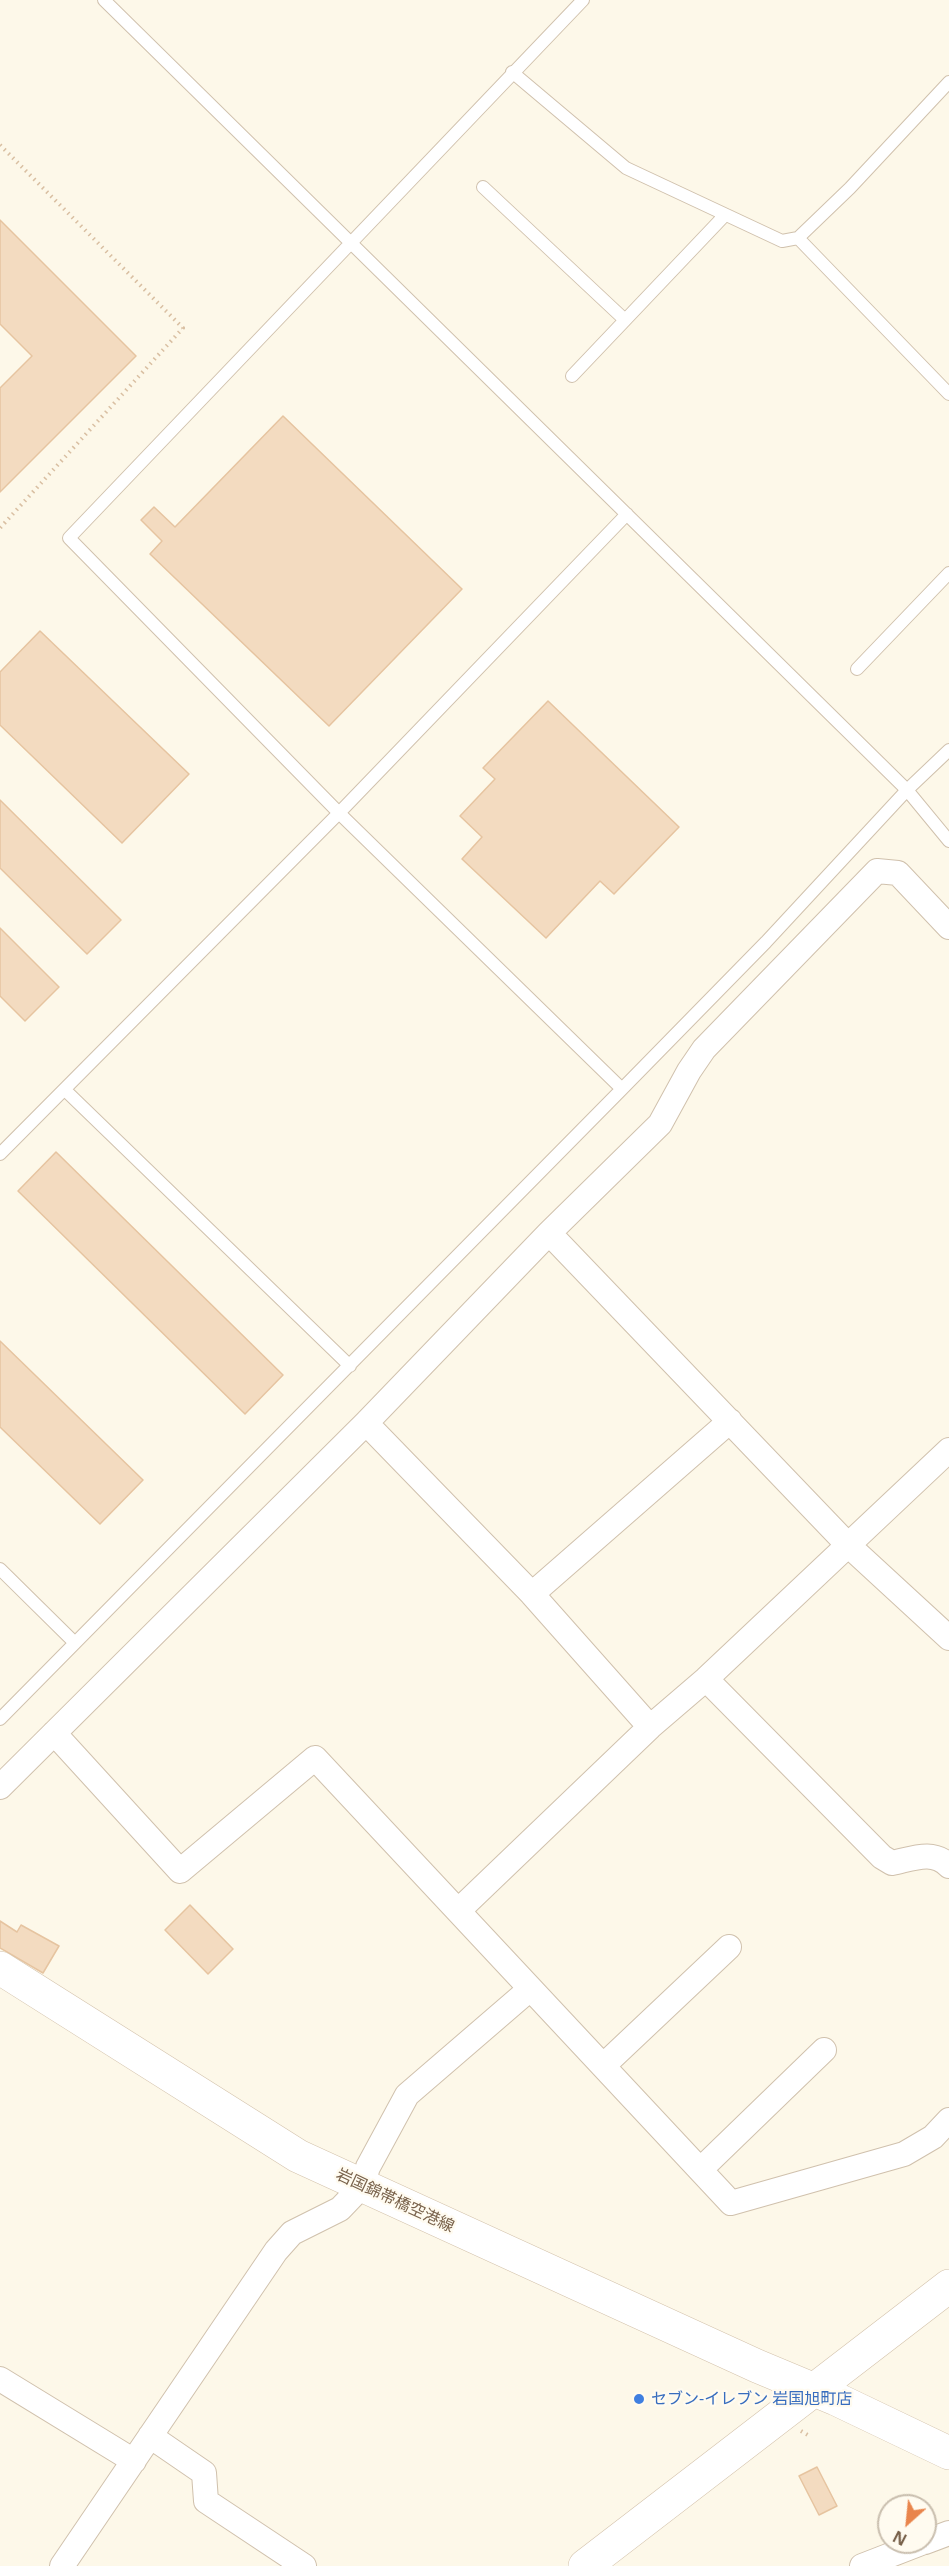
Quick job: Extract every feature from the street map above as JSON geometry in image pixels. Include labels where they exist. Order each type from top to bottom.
[{"type":"main road","name":"岩国錦帯橋空港線","points":[[0,1968],[298,2156],[949,2453]]},
{"type":"main road","points":[[621,2566],[949,2286]]},
{"type":"main road","points":[[585,2566],[824,2395],[949,2313]]},
{"type":"street","points":[[0,1787],[366,1423],[549,1233],[660,1124],[688,1071],[704,1049],[877,871],[898,873],[949,927]]},
{"type":"street","points":[[549,1233],[848,1545],[949,1638]]},
{"type":"street","points":[[532,1594],[730,1421]]},
{"type":"street","points":[[366,1423],[532,1594],[651,1727]]},
{"type":"street","points":[[458,1911],[651,1727],[706,1679],[949,1450]]},
{"type":"street","points":[[706,1679],[882,1857],[892,1863],[931,1855],[943,1859],[949,1866]]},
{"type":"street","points":[[54,1733],[180,1871],[315,1758],[731,2203],[904,2154],[933,2137],[949,2120]]},
{"type":"street","points":[[603,2067],[729,1947]]},
{"type":"street","points":[[62,2566],[276,2251],[292,2233],[340,2209],[362,2186],[368,2167],[406,2095],[530,1989]]},
{"type":"street","points":[[700,2170],[824,2050]]},
{"type":"street","points":[[0,2379],[134,2461]]},
{"type":"street","points":[[150,2436],[204,2472],[206,2501],[304,2566]]},
{"type":"street","points":[[862,2566],[894,2554]]},
{"type":"lane","points":[[104,0],[907,790],[949,841]]},
{"type":"lane","points":[[583,0],[69,538],[339,813],[622,1089]]},
{"type":"lane","points":[[512,72],[626,168],[782,241],[798,238],[850,188],[949,82]]},
{"type":"lane","points":[[483,188],[625,320]]},
{"type":"lane","points":[[572,376],[724,214]]},
{"type":"lane","points":[[798,238],[949,394]]},
{"type":"lane","points":[[0,1154],[339,813],[627,514]]},
{"type":"lane","points":[[857,669],[949,573]]},
{"type":"lane","points":[[0,1719],[766,942],[907,790],[949,750]]},
{"type":"lane","points":[[65,1090],[350,1366]]},
{"type":"lane","points":[[0,1569],[75,1643]]},
{"type":"path","points":[[0,146],[183,328],[0,528]]},
{"type":"building","points":[[0,220],[136,356],[0,492],[0,388],[32,356],[0,324]]},
{"type":"building","points":[[283,416],[462,589],[329,726],[150,554],[162,541],[141,520],[154,507],[175,527]]},
{"type":"building","points":[[40,631],[189,774],[122,843],[0,725],[0,672]]},
{"type":"building","points":[[548,701],[679,827],[614,894],[600,881],[546,938],[462,859],[482,837],[460,816],[495,779],[483,768]]},
{"type":"building","points":[[0,800],[121,920],[87,954],[0,868]]},
{"type":"building","points":[[0,928],[59,987],[25,1021],[0,996]]},
{"type":"building","points":[[56,1152],[283,1375],[245,1414],[18,1191]]},
{"type":"building","points":[[0,1341],[143,1480],[100,1524],[0,1427]]},
{"type":"building","points":[[190,1905],[233,1949],[208,1974],[165,1930]]},
{"type":"building","points":[[0,1921],[17,1932],[21,1925],[59,1946],[43,1973],[0,1948]]},
{"type":"building","points":[[817,2467],[837,2506],[819,2515],[799,2476]]},
{"type":"place","name":"セブン-イレブン 岩国旭町店","points":[[639,2399]]}]
